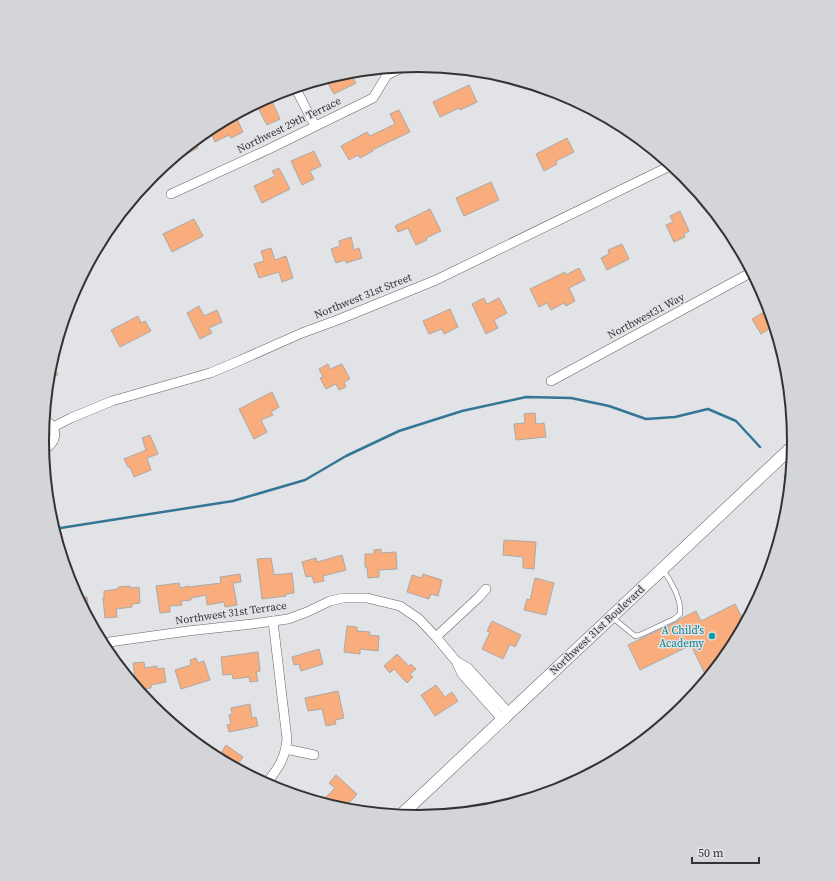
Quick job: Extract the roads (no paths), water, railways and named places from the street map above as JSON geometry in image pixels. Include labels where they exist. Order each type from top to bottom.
[{"type":"street","name":"Northwest 29th Terrace","points":[[171,194],[373,98],[387,75],[393,72]]},
{"type":"street","points":[[297,92],[315,126]]},
{"type":"street","name":"Northwest 31st Street","points":[[53,427],[112,401],[210,373],[302,333],[436,280],[666,168]]},
{"type":"street","name":"Northwest31 Way","points":[[551,381],[748,274]]},
{"type":"street","points":[[49,446],[55,437],[55,432],[50,423]]},
{"type":"street","name":"Northwest 31st Boulevard","points":[[407,810],[786,453]]},
{"type":"street","points":[[436,637],[486,589]]},
{"type":"street","name":"Northwest 31st Terrace","points":[[109,642],[288,619],[330,601],[343,598],[367,598],[400,606],[419,619],[456,661],[468,668],[505,716]]},
{"type":"street","points":[[271,778],[282,761],[287,740],[273,621]]},
{"type":"street","points":[[286,749],[314,755]]},
{"type":"lane","points":[[612,617],[635,636],[674,619],[680,614],[680,609],[672,584],[662,570]]},
{"type":"waterway","points":[[60,528],[233,501],[305,480],[346,456],[399,431],[462,411],[526,397],[571,398],[609,406],[646,419],[675,417],[708,409],[736,421],[760,447]]},
{"type":"place","name":"A Child's Academy","points":[[712,636]]}]
